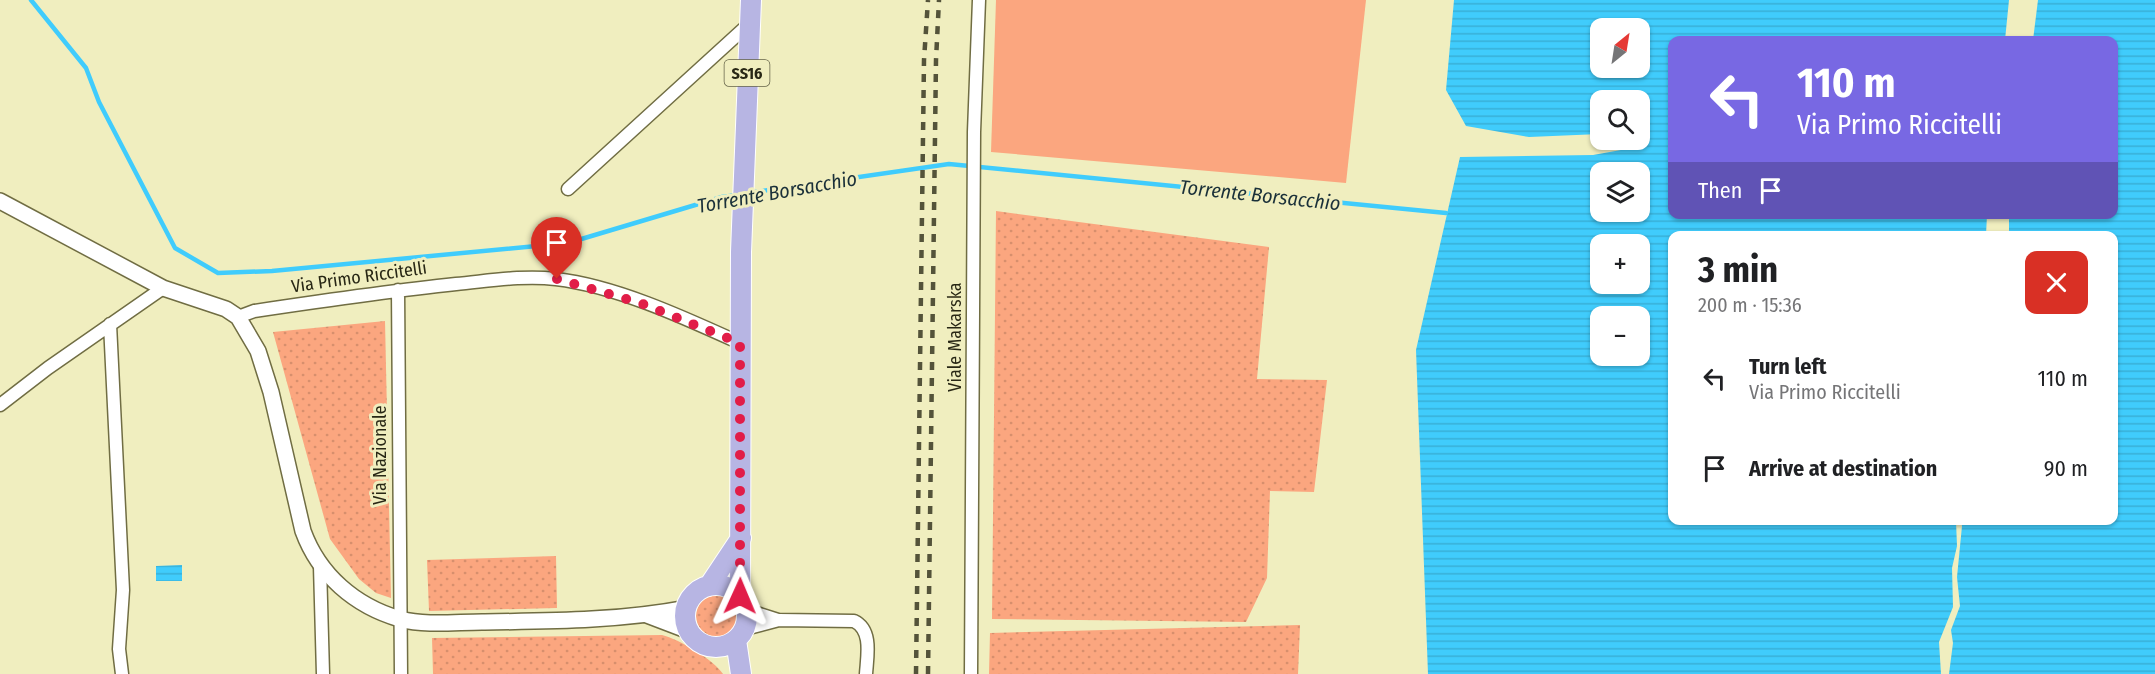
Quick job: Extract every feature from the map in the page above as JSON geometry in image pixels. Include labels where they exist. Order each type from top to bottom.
[{"type":"main road","name":"SS16","points":[[740,674],[738,625],[741,538],[741,252],[751,0]]},
{"type":"main road","points":[[709,586],[726,587],[738,625],[702,644],[689,631],[686,624],[687,608],[691,598],[709,586],[741,538]]},
{"type":"street","name":"Viale Makarska","points":[[971,674],[974,132],[979,0]]},
{"type":"street","points":[[568,189],[749,24]]},
{"type":"street","points":[[0,201],[163,288],[226,309],[238,317],[258,351],[272,392],[303,531],[320,566],[352,596],[401,619],[428,623],[647,615],[687,608]]},
{"type":"street","name":"Via Primo Riccitelli","points":[[238,317],[254,311],[398,290],[514,278],[557,279],[640,303],[740,343]]},
{"type":"street","points":[[0,405],[163,288]]},
{"type":"street","name":"Via Nazionale","points":[[398,290],[401,674]]},
{"type":"street","points":[[110,324],[123,590],[119,649],[122,674]]},
{"type":"street","points":[[320,566],[323,674]]},
{"type":"street","points":[[647,615],[689,631]]},
{"type":"street","points":[[738,625],[779,620],[844,620],[858,623],[866,636],[866,674]]},
{"type":"street","points":[[738,625],[779,620]]},
{"type":"shaded area","points":[[996,0],[1366,0],[1346,183],[991,152]]},
{"type":"shaded area","points":[[996,211],[1269,247],[1257,379],[1327,380],[1314,492],[1270,491],[1267,578],[1246,622],[992,619]]},
{"type":"shaded area","points":[[385,321],[391,598],[376,593],[359,579],[330,539],[273,332]]},
{"type":"shaded area","points":[[556,556],[557,608],[429,611],[427,560]]},
{"type":"shaded area","points":[[717,595],[732,601],[738,616],[732,631],[717,637],[702,631],[696,616],[702,601]]},
{"type":"shaded area","points":[[1300,625],[1298,674],[989,674],[990,633]]},
{"type":"shaded area","points":[[662,635],[696,651],[723,674],[433,674],[432,638]]},
{"type":"water","points":[[1454,0],[2155,0],[2155,674],[1428,674],[1416,350],[1460,157],[1593,155],[1621,150],[1650,150],[1650,90],[1590,90],[1590,134],[1529,137],[1466,126],[1446,90]]},
{"type":"water","points":[[182,565],[182,581],[156,581],[156,566]]},
{"type":"pier","points":[[2009,0],[2038,0],[2034,36],[2005,36]]},
{"type":"pier","points":[[1987,219],[2009,219],[2009,231],[1986,231]]},
{"type":"pier","points":[[1956,525],[1962,525],[1957,577],[1960,606],[1951,630],[1953,643],[1949,674],[1941,674],[1939,642],[1953,607],[1952,568],[1957,546]]},
{"type":"waterway","name":"Torrente Borsacchio","points":[[31,0],[86,68],[99,102],[175,248],[218,273],[272,271],[568,243],[722,197],[737,195]]},
{"type":"waterway","name":"Torrente Borsacchio","points":[[748,193],[949,164],[1446,213]]},
{"type":"railway","points":[[916,674],[924,60],[928,0]]},
{"type":"railway","points":[[928,674],[936,60],[939,0]]},
{"type":"route","points":[[557,279],[596,288],[640,303],[740,343],[740,596]]}]
